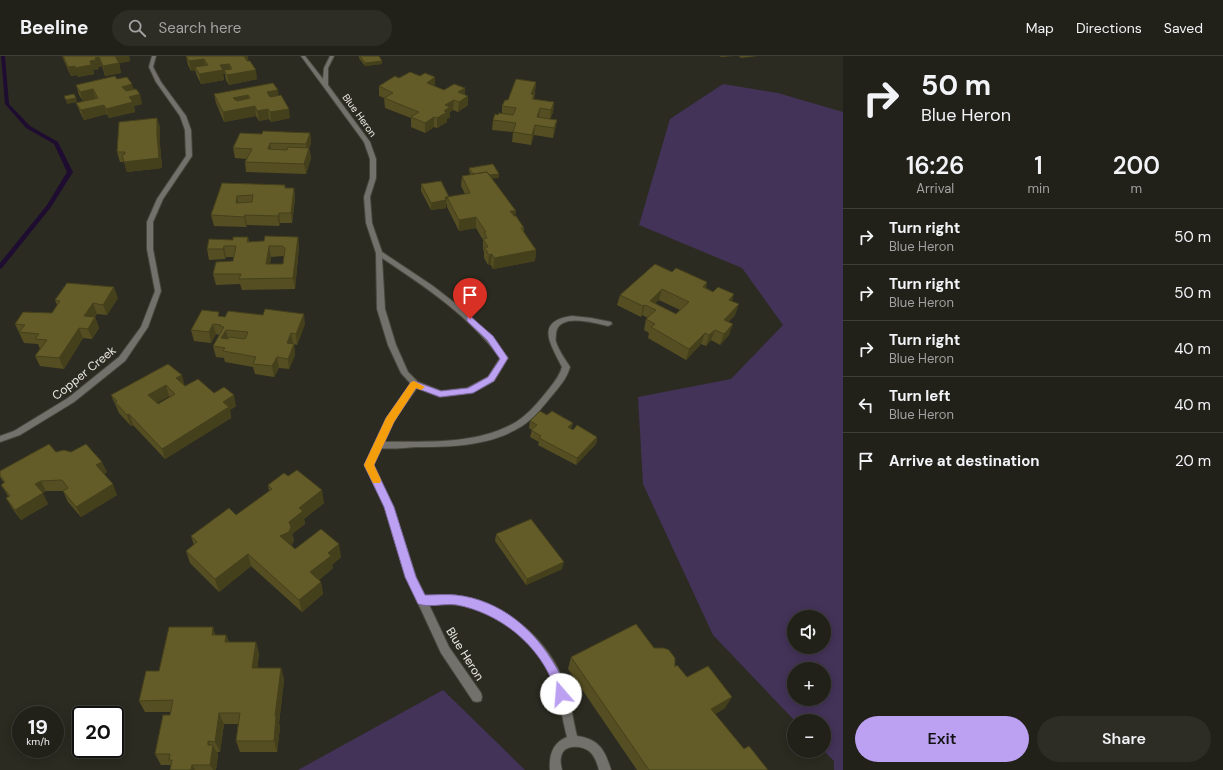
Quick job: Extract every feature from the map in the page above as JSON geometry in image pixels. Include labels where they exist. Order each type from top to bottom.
[{"type":"street","name":"Copper Creek","points":[[0,439],[18,433],[71,400],[122,359],[144,327],[158,291],[150,249],[150,222],[160,198],[189,156],[188,130],[183,116],[159,82],[151,66],[154,56]]},
{"type":"street","name":"Blue Heron","points":[[303,56],[326,84],[335,100],[351,119],[367,142],[373,159],[373,178],[368,197],[370,223],[379,253],[381,308],[392,345],[405,374],[414,384],[390,420],[369,465],[389,507],[411,577],[445,650],[477,697]]},
{"type":"street","points":[[326,84],[326,68],[332,56]]},
{"type":"street","points":[[379,253],[449,300],[490,338],[504,358],[491,379],[469,391],[440,394],[414,384]]},
{"type":"street","points":[[378,445],[471,440],[505,432],[529,415],[564,375],[566,367],[552,340],[554,328],[558,322],[569,317],[580,317],[608,324]]},
{"type":"street","points":[[422,600],[456,600],[486,608],[516,625],[542,654],[557,679],[572,740]]},
{"type":"street","points":[[556,770],[555,756],[559,748],[572,740],[580,740],[595,747],[601,754],[606,770]]},
{"type":"shaded area","points":[[723,84],[778,93],[843,112],[843,770],[834,770],[834,761],[831,758],[831,714],[788,714],[713,635],[643,484],[638,397],[731,379],[783,325],[742,268],[639,225],[670,119]]},
{"type":"shaded area","points":[[443,690],[525,770],[298,770]]},
{"type":"building","points":[[63,56],[115,56],[119,63],[103,66],[99,57],[95,58],[96,60],[90,61],[91,65],[75,68],[75,66],[68,67]]},
{"type":"building","points":[[186,56],[244,56],[247,61],[250,61],[256,70],[227,75],[224,70],[232,69],[229,64],[220,65],[223,70],[199,74],[195,67],[208,65],[204,59],[189,61]]},
{"type":"building","points":[[360,56],[379,56],[382,61],[365,63]]},
{"type":"building","points":[[410,72],[420,76],[425,73],[435,77],[427,83],[444,90],[454,84],[465,88],[458,92],[468,96],[459,102],[454,100],[445,105],[450,107],[444,111],[447,112],[437,118],[434,117],[425,123],[411,117],[419,112],[384,98],[393,93],[379,86],[395,76],[399,78]]},
{"type":"building","points":[[115,76],[117,79],[127,77],[132,84],[122,87],[126,91],[136,89],[140,94],[129,97],[133,102],[106,109],[104,105],[81,110],[76,103],[98,98],[93,89],[80,92],[76,85]]},
{"type":"building","points":[[516,79],[536,82],[531,94],[534,95],[532,99],[554,102],[551,110],[540,108],[537,117],[557,120],[554,128],[535,125],[532,135],[513,132],[516,123],[493,120],[495,114],[498,115],[499,113],[513,115],[516,108],[502,106],[505,100],[508,100]]},
{"type":"building","points":[[273,83],[278,90],[267,92],[270,97],[281,95],[289,109],[270,112],[268,109],[257,111],[255,106],[223,112],[214,94]],"holes":[[[248,95],[250,98],[237,101],[233,98]]]},
{"type":"building","points":[[74,94],[76,98],[66,100],[64,96]]},
{"type":"building","points":[[157,118],[159,158],[124,162],[122,155],[125,154],[125,152],[117,152],[119,122]]},
{"type":"building","points":[[263,131],[310,133],[306,144],[270,143],[268,149],[287,150],[288,147],[309,148],[304,164],[245,162],[252,149],[233,148],[240,133],[262,134]]},
{"type":"building","points":[[493,164],[499,174],[490,175],[487,172],[473,174],[469,168]]},
{"type":"building","points":[[487,172],[516,211],[510,211],[514,216],[516,216],[524,228],[521,228],[536,250],[494,258],[492,254],[489,255],[484,247],[488,247],[483,239],[487,238],[484,232],[486,232],[476,217],[459,220],[447,197],[470,193],[462,176]]},
{"type":"building","points":[[441,181],[449,197],[445,197],[446,200],[431,203],[421,184]]},
{"type":"building","points":[[222,183],[285,185],[285,188],[294,188],[291,213],[279,213],[278,216],[245,215],[244,217],[211,215]],"holes":[[[253,195],[252,202],[236,203],[237,196]]]},
{"type":"building","points":[[265,236],[298,237],[293,278],[239,279],[241,274],[213,274],[216,262],[233,261],[236,246],[224,246],[223,249],[207,249],[209,239],[233,240],[233,237],[248,237],[247,242],[264,241]],"holes":[[[269,246],[282,246],[285,248],[283,264],[266,264]]]},
{"type":"building","points":[[655,264],[672,272],[676,268],[707,282],[703,287],[713,292],[718,287],[734,294],[729,300],[739,304],[724,320],[733,324],[724,334],[715,330],[709,335],[705,333],[689,349],[651,327],[655,324],[646,319],[656,310],[645,305],[643,306],[620,295]],"holes":[[[662,289],[689,302],[676,314],[650,301]]]},
{"type":"building","points":[[67,283],[114,287],[103,305],[93,303],[84,316],[95,317],[88,329],[79,328],[59,358],[35,356],[47,340],[35,339],[39,334],[19,332],[25,325],[15,324],[23,312],[52,313],[60,301],[55,300]]},
{"type":"building","points":[[265,309],[304,314],[296,334],[291,333],[287,343],[294,344],[288,359],[277,357],[272,366],[253,364],[256,357],[223,351],[225,348],[213,346],[224,327],[220,326],[221,325],[213,324],[209,332],[191,330],[202,310],[219,312],[218,316],[225,317],[228,311],[263,315]],"holes":[[[226,330],[248,332],[245,339],[229,337],[228,339],[221,338]]]},
{"type":"building","points":[[168,364],[182,375],[176,378],[185,386],[198,379],[214,393],[224,387],[234,395],[223,402],[229,407],[162,449],[129,414],[127,415],[115,402],[117,401],[111,395]],"holes":[[[166,385],[175,394],[158,404],[148,395]]]},
{"type":"building","points":[[540,411],[547,415],[552,411],[573,423],[568,427],[573,430],[577,425],[597,437],[577,458],[539,438],[541,436],[531,430],[537,425],[530,421]]},
{"type":"building","points":[[49,444],[56,452],[64,450],[71,452],[86,444],[102,462],[96,465],[113,484],[76,507],[63,491],[68,488],[62,480],[41,481],[35,484],[43,493],[15,510],[6,498],[10,496],[1,485],[5,482],[0,476],[0,471]]},
{"type":"building","points":[[297,470],[322,490],[299,508],[303,511],[289,522],[291,527],[289,532],[280,536],[295,549],[321,529],[339,544],[328,553],[331,556],[310,572],[321,582],[299,600],[248,554],[215,579],[186,551],[197,542],[191,536],[229,508],[236,515],[272,489],[268,485],[284,473],[288,476]]},
{"type":"building","points":[[531,519],[564,562],[527,579],[496,534]]},
{"type":"building","points":[[636,624],[654,648],[664,648],[669,650],[675,658],[675,667],[677,665],[687,677],[708,666],[732,697],[711,709],[744,749],[749,746],[768,770],[649,770],[571,657]]},
{"type":"building","points":[[169,627],[213,627],[212,635],[226,635],[225,642],[256,642],[252,668],[281,668],[275,716],[274,741],[236,741],[240,713],[219,713],[215,742],[208,741],[208,745],[213,745],[210,765],[192,765],[191,770],[170,770],[172,760],[169,760],[170,754],[155,754],[163,715],[170,715],[173,700],[139,701],[146,671],[159,671]]},
{"type":"waterway","points":[[0,267],[49,206],[70,172],[56,143],[28,127],[7,104],[3,56]]},
{"type":"slow traffic","points":[[376,480],[369,465],[390,420],[414,384],[421,387]]},
{"type":"route","points":[[470,319],[490,338],[504,358],[491,379],[469,391],[440,394],[414,384],[390,420],[369,465],[389,507],[411,577],[422,600],[456,600],[486,608],[516,625],[542,654],[557,679],[561,694]]}]
